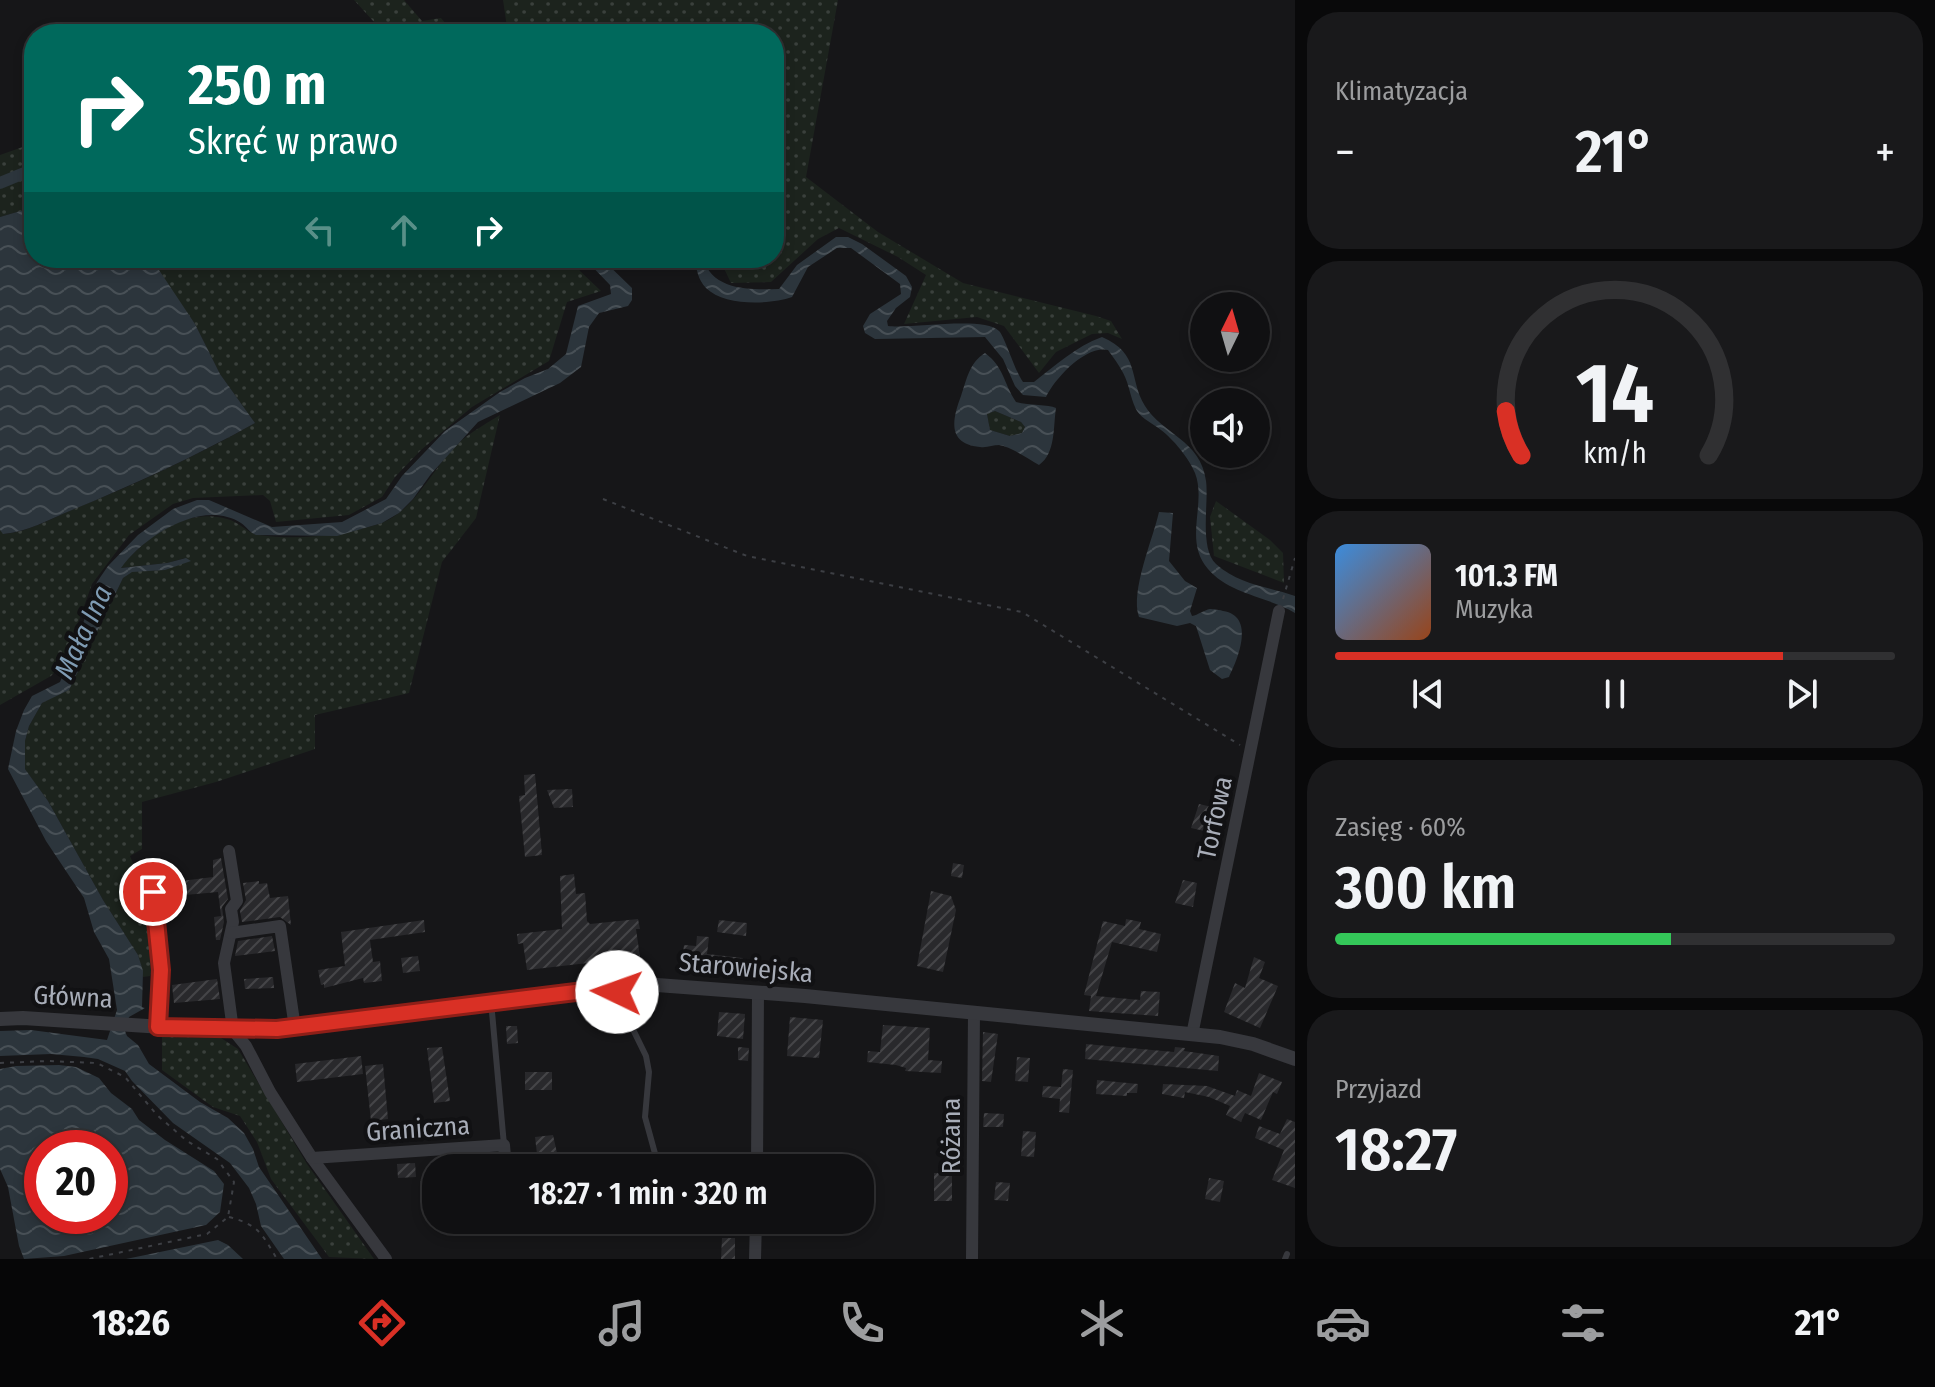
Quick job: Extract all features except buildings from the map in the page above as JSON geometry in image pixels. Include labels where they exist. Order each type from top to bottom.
[{"type":"street","name":"Torfowa","points":[[1192,1035],[1279,611]]},
{"type":"street","points":[[229,851],[237,901],[231,909],[231,933],[224,963],[233,1030],[246,1046],[270,1092],[312,1158],[386,1259]]},
{"type":"street","points":[[150,866],[161,970],[150,1026]]},
{"type":"street","points":[[231,933],[280,926],[295,1028]]},
{"type":"street","name":"Starowiejska","points":[[150,1026],[233,1030],[295,1028],[491,1001],[657,985],[758,992],[1192,1035],[1243,1041],[1295,1059]]},
{"type":"street","points":[[757,1154],[758,992]]},
{"type":"street","name":"Różana","points":[[972,1259],[974,1013]]},
{"type":"street","name":"Główna","points":[[0,1019],[150,1026]]},
{"type":"street","name":"Graniczna","points":[[312,1158],[504,1145],[505,1154]]},
{"type":"street","points":[[755,1259],[756,1234]]},
{"type":"lane","points":[[616,987],[646,1056],[649,1072],[645,1117],[655,1154]]},
{"type":"lane","points":[[491,1001],[504,1145]]},
{"type":"path","points":[[603,499],[747,556],[1022,612],[1252,752]]},
{"type":"path","points":[[1287,587],[1295,558]]},
{"type":"path","points":[[0,1063],[97,1063],[125,1077],[157,1115],[187,1141],[217,1159],[234,1182],[228,1217],[207,1234],[89,1259]]},
{"type":"path","points":[[228,1217],[246,1221],[257,1228],[277,1259]]},
{"type":"shaded area","points":[[354,0],[404,0],[422,21],[441,18],[446,24],[376,24]]},
{"type":"shaded area","points":[[503,0],[838,0],[806,177],[878,232],[963,283],[1111,321],[1122,339],[1108,333],[1092,334],[1056,352],[1039,373],[1004,326],[977,317],[904,324],[926,275],[898,257],[839,228],[818,239],[771,282],[731,283],[724,268],[784,268],[784,24],[507,24]]},
{"type":"shaded area","points":[[24,147],[24,210],[0,217],[0,155]]},
{"type":"shaded area","points":[[156,268],[578,268],[601,291],[567,302],[549,361],[472,407],[421,450],[395,477],[382,497],[349,515],[276,522],[270,501],[263,495],[193,498],[173,504],[129,535],[92,584],[64,662],[51,676],[0,705],[0,530],[4,534],[13,533],[39,524],[166,469],[255,423],[220,374],[195,324]]},
{"type":"shaded area","points":[[995,411],[1021,422],[1025,427],[1022,433],[1010,436],[990,430],[987,414]]},
{"type":"shaded area","points":[[500,415],[476,518],[442,562],[409,693],[315,715],[315,749],[216,782],[142,802],[142,849],[130,856],[145,892],[153,968],[150,976],[143,977],[138,955],[103,900],[48,801],[25,769],[25,741],[29,726],[42,703],[69,689],[123,578],[131,571],[165,570],[185,558],[120,568],[154,536],[181,521],[196,517],[227,519],[254,534],[274,537],[337,534],[382,523],[405,508],[462,440]]},
{"type":"shaded area","points":[[1216,501],[1283,553],[1284,583],[1214,556],[1210,517]]},
{"type":"shaded area","points":[[162,1037],[221,1038],[238,1049],[307,1164],[374,1259],[329,1257],[271,1179],[257,1142],[240,1116],[213,1107],[162,1070]]},
{"type":"water","points":[[24,210],[24,268],[158,268],[195,324],[220,374],[255,423],[119,490],[38,525],[3,534],[0,530],[0,217]]},
{"type":"water","points":[[836,237],[848,237],[906,276],[912,287],[910,297],[896,308],[887,321],[888,326],[979,324],[991,327],[1001,334],[1023,382],[1034,382],[1074,351],[1102,337],[1123,351],[1132,367],[1145,406],[1152,416],[1190,448],[1190,463],[1166,434],[1137,411],[1123,373],[1108,350],[1090,353],[1072,364],[1046,397],[1023,395],[1015,386],[1003,359],[985,337],[875,339],[865,333],[863,326],[870,314],[901,294],[900,284],[851,248],[837,248],[808,267],[792,297],[771,302],[735,301],[714,294],[701,281],[697,268],[708,268],[715,277],[734,286],[779,289],[797,265]]},
{"type":"water","name":"Mała Ina","points":[[594,268],[611,268],[632,288],[632,300],[628,306],[599,313],[589,327],[581,367],[560,383],[478,422],[413,499],[399,513],[382,523],[337,536],[256,535],[226,516],[209,515],[175,524],[144,544],[121,568],[186,558],[191,561],[165,570],[132,572],[123,578],[69,690],[42,703],[29,726],[25,741],[25,769],[48,801],[103,900],[138,955],[143,971],[142,1007],[145,1008],[129,1017],[125,1031],[127,1036],[138,1045],[149,1064],[200,1102],[228,1118],[244,1133],[259,1167],[322,1259],[284,1259],[261,1226],[249,1188],[230,1163],[173,1123],[125,1071],[98,1059],[84,1057],[51,1054],[0,1056],[0,1031],[31,1030],[107,1040],[117,1010],[109,959],[94,932],[84,898],[46,841],[8,769],[16,731],[32,696],[60,682],[97,582],[138,535],[173,509],[197,500],[209,500],[272,527],[342,522],[386,499],[402,476],[445,431],[500,392],[548,369],[566,354],[578,306],[611,294],[610,285]]},
{"type":"water","points":[[985,353],[1000,369],[1016,402],[1056,408],[1051,447],[1039,465],[1004,446],[969,445],[957,436],[954,422],[969,372]],"holes":[[[995,411],[1021,422],[1025,427],[1022,433],[1010,436],[990,430],[987,414]]]},
{"type":"water","points":[[1192,468],[1203,468],[1207,490],[1206,537],[1216,564],[1234,576],[1295,596],[1295,613],[1238,590],[1208,569],[1197,546],[1199,497]]},
{"type":"water","points":[[1159,512],[1173,513],[1169,561],[1185,581],[1197,588],[1190,611],[1192,616],[1212,609],[1233,614],[1239,621],[1242,638],[1229,677],[1222,679],[1210,670],[1196,626],[1190,623],[1177,626],[1139,617],[1137,593]]},
{"type":"water","points":[[59,1065],[76,1067],[99,1078],[111,1093],[132,1109],[139,1120],[214,1171],[224,1184],[220,1212],[206,1225],[64,1256],[24,1259],[8,1187],[0,1169],[0,1069]]},
{"type":"water","points":[[218,1240],[243,1259],[126,1259]]},
{"type":"waterway","points":[[0,183],[24,173]]},
{"type":"route","points":[[153,892],[161,970],[158,1027],[277,1029],[524,996],[616,987],[617,992]]}]
